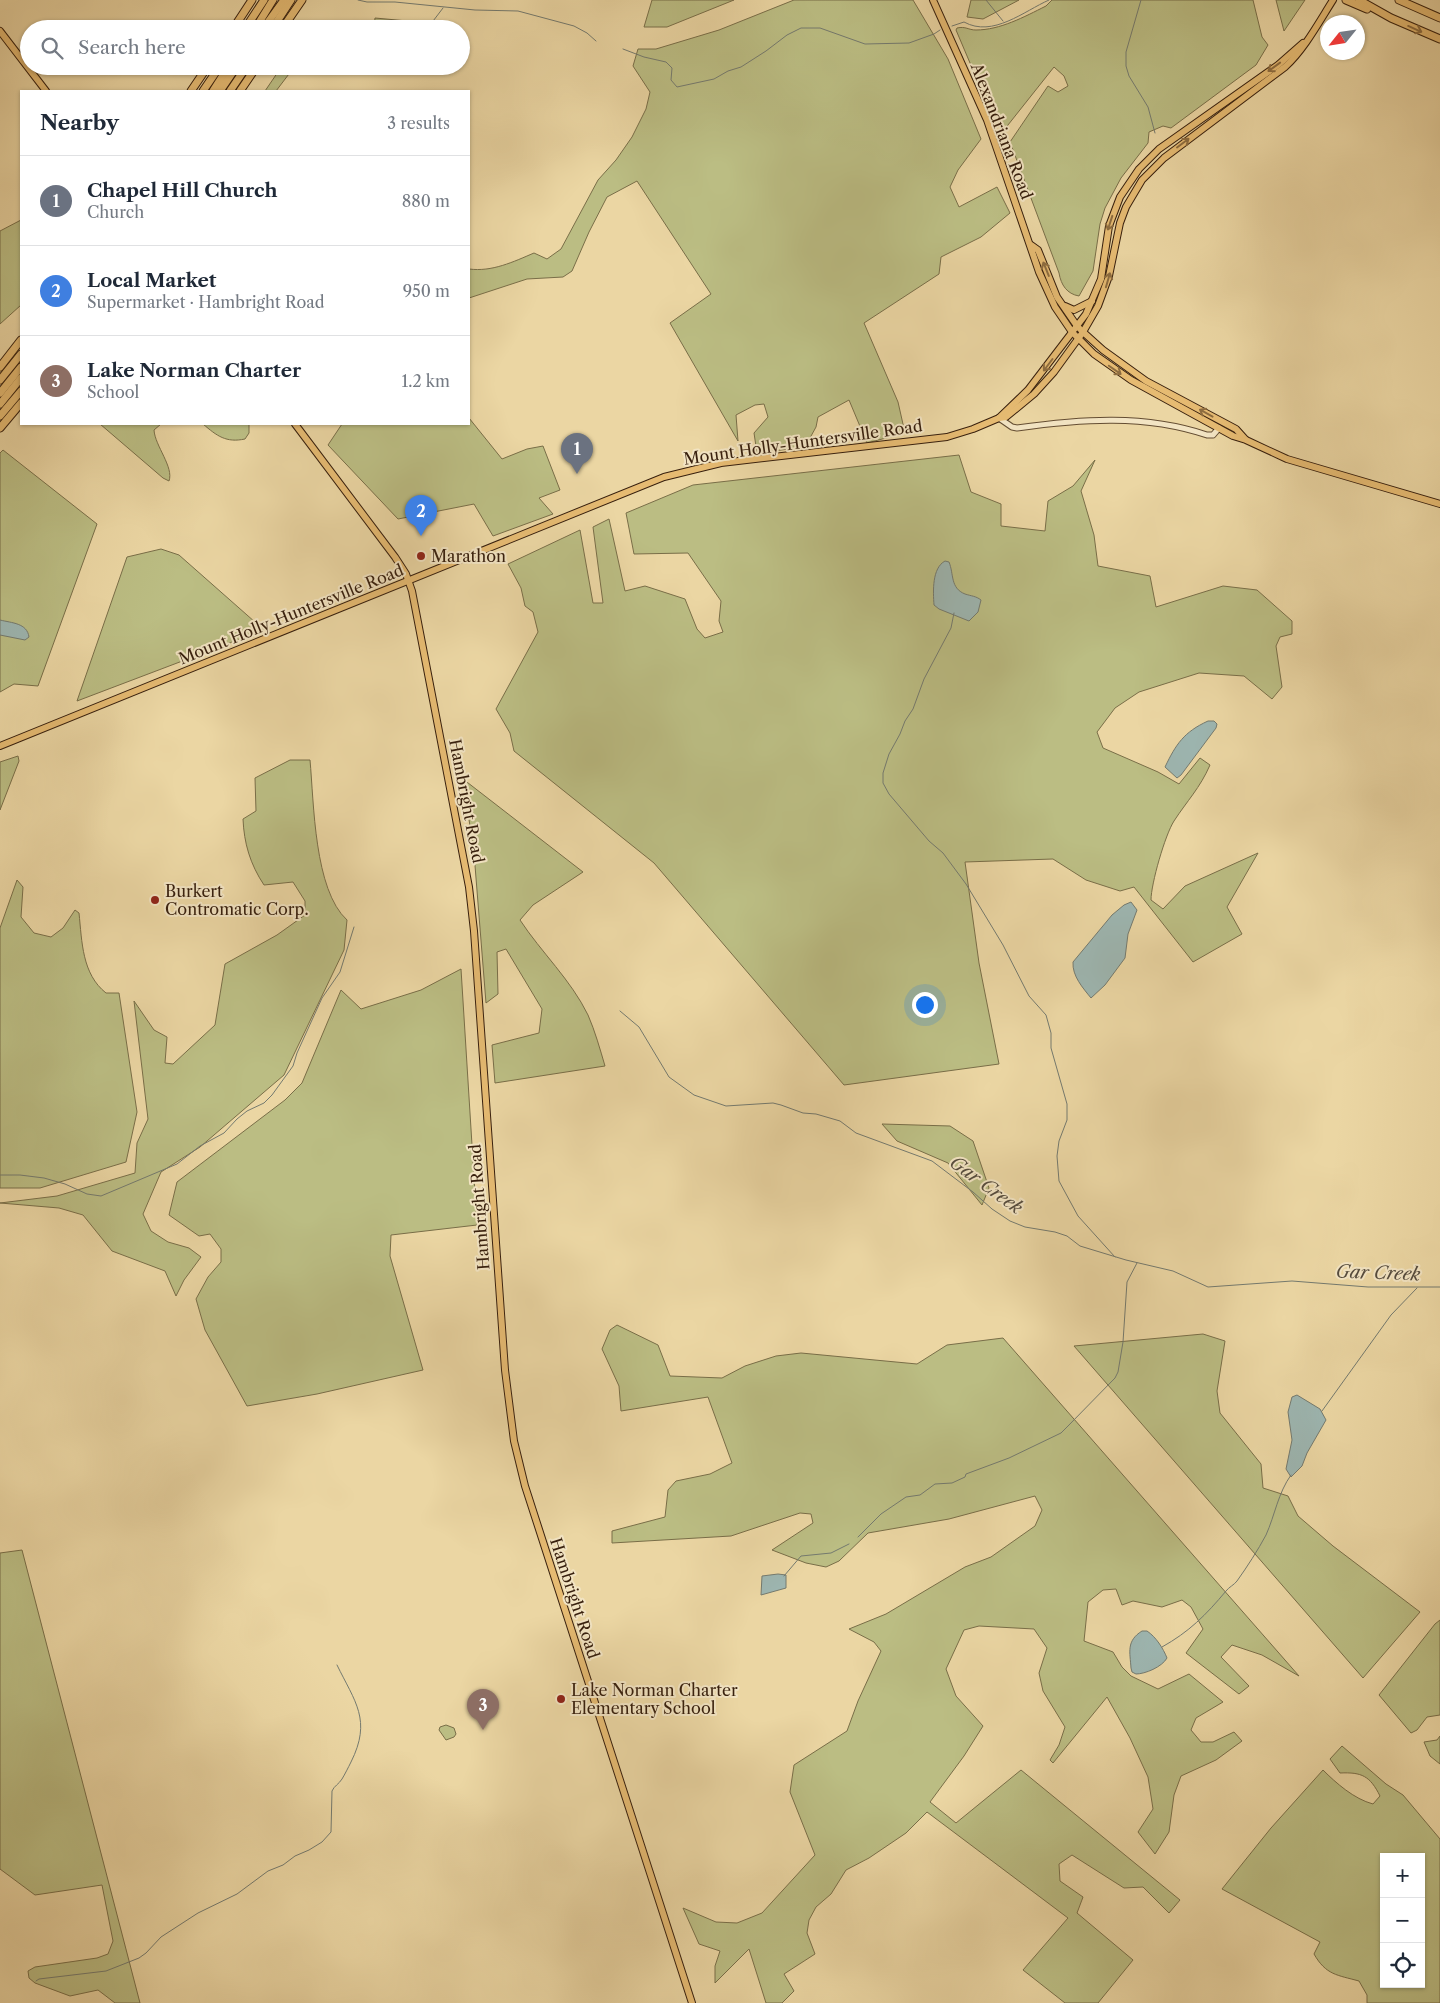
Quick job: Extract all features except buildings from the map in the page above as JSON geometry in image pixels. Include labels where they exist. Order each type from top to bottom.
[{"type":"highway","points":[[238,20],[252,0]]},
{"type":"highway","points":[[251,20],[264,0]]},
{"type":"highway","points":[[261,20],[273,0]]},
{"type":"highway","points":[[269,20],[284,0]]},
{"type":"highway","points":[[278,20],[291,0]]},
{"type":"highway","points":[[289,20],[302,0]]},
{"type":"highway","points":[[1346,0],[1440,39]]},
{"type":"highway","points":[[1359,0],[1391,18]]},
{"type":"highway","points":[[1399,0],[1440,18]]},
{"type":"highway","points":[[192,90],[202,75]]},
{"type":"highway","points":[[204,90],[214,75]]},
{"type":"highway","points":[[214,90],[224,75]]},
{"type":"highway","points":[[221,90],[231,75]]},
{"type":"highway","points":[[231,90],[241,75]]},
{"type":"highway","points":[[241,90],[251,75]]},
{"type":"highway","points":[[0,366],[20,341]]},
{"type":"highway","points":[[0,380],[20,355]]},
{"type":"highway","points":[[0,393],[20,368]]},
{"type":"highway","points":[[0,404],[20,379]]},
{"type":"highway","points":[[0,416],[20,392]]},
{"type":"highway","points":[[0,428],[20,404]]},
{"type":"main road","name":"Alexandriana Road","points":[[933,0],[987,120],[1031,245],[1031,253],[1048,293],[1072,332]]},
{"type":"main road","points":[[1304,43],[1333,0]]},
{"type":"main road","points":[[0,30],[20,57]]},
{"type":"main road","name":"Mount Holly-Huntersville Road","points":[[999,418],[1028,390],[1083,319],[1101,279],[1109,226],[1120,197],[1139,169],[1159,149],[1278,64],[1304,43]]},
{"type":"main road","name":"Mount Holly-Huntersville Road","points":[[0,746],[410,581],[643,484],[681,472],[721,463],[947,436],[1006,417],[1031,398],[1054,372],[1083,332],[1105,292],[1113,263],[1120,224],[1126,207],[1142,180],[1164,158],[1285,67],[1300,52],[1304,43]]},
{"type":"main road","points":[[34,75],[45,90]]},
{"type":"main road","name":"Alexandriana Road","points":[[1031,245],[1038,250],[1057,297],[1076,326]]},
{"type":"main road","points":[[1057,297],[1067,308],[1074,310],[1093,300]]},
{"type":"main road","points":[[1076,326],[1103,350],[1146,381],[1236,429],[1246,440]]},
{"type":"main road","points":[[1072,332],[1098,358],[1130,380],[1233,436],[1287,459],[1440,504]]},
{"type":"main road","name":"Hambright Road","points":[[296,425],[410,581],[469,887],[505,1370],[514,1441],[525,1486],[564,1610],[692,2003]]},
{"type":"street","points":[[999,418],[1012,428],[1070,422],[1120,420],[1166,425],[1207,435],[1213,435],[1219,428]]},
{"type":"green space","points":[[652,0],[734,0],[667,27],[644,27]]},
{"type":"green space","points":[[794,0],[913,0],[948,59],[981,139],[958,170],[950,187],[959,207],[997,187],[1010,213],[981,237],[941,257],[939,274],[864,323],[898,402],[905,433],[867,443],[849,400],[818,417],[816,427],[805,447],[757,453],[754,433],[768,417],[764,404],[755,405],[736,415],[738,441],[670,323],[711,294],[637,181],[607,197],[572,271],[563,277],[527,279],[470,298],[470,269],[494,268],[534,253],[547,259],[561,249],[598,180],[616,160],[632,137],[646,109],[650,92],[633,66],[638,49],[656,49],[719,30]]},
{"type":"green space","points":[[971,0],[1019,0],[983,19],[967,17]]},
{"type":"green space","points":[[1052,0],[1253,0],[1262,37],[1268,45],[1256,65],[1171,128],[1163,126],[1149,132],[1148,143],[1121,178],[1105,208],[1100,224],[1093,271],[1079,296],[1068,291],[1061,281],[1010,142],[1048,86],[1058,92],[1068,86],[1064,76],[1054,67],[1004,130],[973,70],[956,30],[957,28],[973,30],[994,28],[1046,6]]},
{"type":"green space","points":[[1276,0],[1305,0],[1284,31]]},
{"type":"green space","points":[[375,18],[397,20],[375,20]]},
{"type":"green space","points":[[276,75],[288,75],[277,90],[266,90]]},
{"type":"green space","points":[[20,221],[20,306],[0,324],[0,231]]},
{"type":"green space","points":[[470,419],[502,459],[527,449],[543,446],[560,490],[539,498],[553,514],[493,536],[474,504],[398,519],[328,445],[341,425],[470,425]]},
{"type":"green space","points":[[101,425],[160,425],[154,430],[155,436],[167,463],[170,475],[169,481],[163,478]]},
{"type":"green space","points":[[204,425],[249,425],[249,433],[245,439],[232,440],[217,435]]},
{"type":"green space","points":[[3,450],[97,524],[38,686],[14,684],[0,692],[0,453]]},
{"type":"green space","points":[[959,455],[971,492],[1001,504],[1001,526],[1045,531],[1048,501],[1073,486],[1095,460],[1081,491],[1094,535],[1098,566],[1150,576],[1156,607],[1223,586],[1257,590],[1292,621],[1292,634],[1280,637],[1276,646],[1282,687],[1272,699],[1244,676],[1199,673],[1139,692],[1115,708],[1097,732],[1103,748],[1158,772],[1179,784],[1200,758],[1210,765],[1198,788],[1170,828],[1156,872],[1151,900],[1163,909],[1185,886],[1258,853],[1227,907],[1242,934],[1193,962],[1134,887],[1120,891],[1086,880],[1053,859],[965,862],[979,963],[999,1064],[844,1085],[654,863],[514,751],[510,733],[496,709],[538,632],[533,612],[525,606],[521,588],[508,564],[580,530],[593,603],[603,603],[593,527],[609,519],[625,591],[645,586],[685,599],[697,629],[705,638],[723,632],[719,621],[721,601],[688,553],[634,554],[626,513],[693,485]]},
{"type":"green space","points":[[161,549],[179,555],[264,630],[77,701],[127,557]]},
{"type":"green space","points":[[18,756],[19,761],[0,810],[0,762]]},
{"type":"green space","points":[[290,760],[310,760],[315,822],[322,868],[336,906],[347,920],[344,950],[284,1075],[200,1147],[161,1172],[143,1214],[151,1231],[168,1242],[189,1248],[201,1257],[184,1280],[176,1296],[165,1271],[112,1251],[83,1215],[59,1208],[0,1203],[57,1196],[135,1173],[137,1143],[148,1119],[134,1001],[154,1030],[167,1037],[165,1063],[173,1064],[215,1025],[225,964],[277,935],[305,915],[305,901],[293,882],[264,885],[251,861],[246,845],[243,819],[256,811],[255,778]]},
{"type":"green space","points":[[463,779],[583,872],[533,905],[520,920],[581,1002],[593,1027],[605,1066],[495,1083],[492,1045],[539,1033],[542,1009],[506,949],[497,952],[498,994],[486,1003],[474,853]]},
{"type":"green space","points":[[17,880],[23,887],[21,917],[34,933],[51,937],[63,928],[75,910],[79,913],[85,957],[92,977],[106,993],[119,993],[137,1112],[126,1162],[40,1188],[0,1188],[0,928]]},
{"type":"green space","points":[[461,969],[477,1225],[391,1235],[390,1256],[423,1370],[317,1394],[247,1406],[205,1330],[196,1299],[208,1277],[221,1262],[221,1249],[210,1234],[199,1236],[169,1215],[177,1182],[285,1100],[302,1083],[341,990],[361,1009],[421,990]]},
{"type":"green space","points":[[882,1124],[950,1126],[973,1141],[989,1188],[982,1205],[948,1163],[897,1141]]},
{"type":"green space","points":[[617,1325],[658,1345],[670,1376],[722,1378],[745,1366],[776,1356],[801,1353],[917,1364],[947,1345],[1003,1338],[1299,1676],[1262,1655],[1232,1645],[1221,1657],[1249,1686],[1239,1694],[1186,1653],[1203,1629],[1191,1607],[1182,1600],[1162,1607],[1133,1601],[1122,1605],[1116,1589],[1103,1590],[1088,1602],[1084,1641],[1113,1652],[1122,1667],[1131,1676],[1158,1689],[1189,1674],[1223,1702],[1196,1718],[1191,1730],[1201,1742],[1213,1742],[1234,1732],[1242,1741],[1216,1760],[1181,1776],[1174,1795],[1169,1832],[1155,1854],[1138,1832],[1153,1809],[1148,1777],[1130,1738],[1107,1697],[1053,1763],[1050,1760],[1059,1745],[1065,1727],[1043,1691],[1039,1673],[1047,1648],[1034,1629],[979,1626],[964,1630],[946,1669],[956,1696],[983,1726],[964,1756],[930,1802],[956,1823],[1021,1770],[1180,1900],[1169,1913],[1143,1887],[1124,1888],[1072,1855],[1059,1864],[1060,1881],[1083,1897],[1077,1913],[1133,1960],[1098,2003],[1065,2003],[1023,1970],[1068,1918],[927,1812],[906,1833],[869,1858],[846,1870],[831,1894],[816,1907],[809,1920],[807,1933],[815,1954],[784,1974],[794,1991],[782,2003],[766,2003],[749,1949],[715,1983],[715,1966],[720,1951],[699,1944],[683,1908],[716,1922],[737,1923],[762,1913],[815,1855],[790,1792],[794,1765],[847,1731],[858,1701],[881,1651],[874,1642],[849,1629],[886,1614],[965,1567],[991,1557],[1035,1526],[1042,1510],[1035,1496],[949,1519],[868,1533],[839,1561],[826,1567],[806,1563],[772,1550],[813,1523],[811,1514],[800,1513],[731,1536],[612,1543],[612,1531],[665,1517],[668,1490],[676,1481],[710,1474],[732,1463],[708,1397],[621,1411],[619,1386],[602,1349],[610,1330]]},
{"type":"green space","points":[[1203,1334],[1225,1341],[1217,1391],[1220,1413],[1261,1464],[1263,1488],[1288,1496],[1298,1516],[1333,1546],[1420,1612],[1363,1678],[1074,1346]]},
{"type":"green space","points":[[22,1550],[140,2003],[115,2003],[98,1990],[70,1996],[35,1983],[29,1978],[28,1971],[35,1967],[97,1958],[108,1954],[113,1941],[102,1885],[35,1895],[0,1869],[0,1553]]},
{"type":"green space","points":[[1440,1620],[1440,1715],[1427,1717],[1417,1730],[1411,1733],[1379,1695]]},
{"type":"green space","points":[[446,1725],[454,1728],[456,1734],[454,1737],[446,1740],[439,1730],[440,1727]]},
{"type":"green space","points":[[1440,1736],[1440,1764],[1430,1756],[1424,1742],[1437,1740]]},
{"type":"green space","points":[[1342,1746],[1386,1784],[1403,1795],[1440,1839],[1440,2003],[1367,2003],[1367,1995],[1359,1981],[1333,1973],[1318,1961],[1314,1954],[1320,1942],[1222,1889],[1271,1828],[1323,1770],[1346,1790],[1366,1802],[1373,1804],[1380,1796],[1373,1784],[1364,1777],[1354,1773],[1340,1773],[1330,1759]]},
{"type":"water","points":[[945,561],[949,562],[957,588],[965,594],[981,600],[978,612],[969,621],[939,609],[934,605],[936,574],[941,564]]},
{"type":"water","points":[[0,620],[22,626],[28,632],[29,637],[25,640],[0,635]]},
{"type":"water","points":[[1208,721],[1214,721],[1217,724],[1216,728],[1177,778],[1165,767],[1169,759],[1177,745],[1187,734]]},
{"type":"water","points":[[1131,902],[1137,910],[1128,934],[1125,958],[1105,985],[1091,998],[1076,977],[1073,962],[1112,915]]},
{"type":"water","points":[[1297,1395],[1320,1409],[1326,1420],[1307,1453],[1302,1466],[1291,1477],[1286,1469],[1292,1440],[1288,1412],[1292,1397]]},
{"type":"water","points":[[786,1575],[786,1588],[761,1595],[762,1576]]},
{"type":"water","points":[[1142,1631],[1147,1631],[1153,1636],[1167,1658],[1153,1669],[1136,1674],[1132,1672],[1131,1668],[1130,1647],[1133,1639]]},
{"type":"waterway","points":[[358,0],[475,10],[518,11],[574,26],[587,33],[596,41]]},
{"type":"waterway","points":[[986,0],[1003,21]]},
{"type":"waterway","points":[[952,26],[964,22],[975,26],[997,25],[1049,0]]},
{"type":"waterway","points":[[1141,0],[1126,52],[1126,66],[1129,76],[1148,107],[1155,133]]},
{"type":"waterway","points":[[434,20],[443,8]]},
{"type":"waterway","points":[[623,49],[644,57],[666,62],[672,68],[671,80],[677,87],[714,79],[728,71],[741,67],[787,35],[801,28],[820,28],[865,44],[909,43],[940,30]]},
{"type":"waterway","points":[[954,613],[951,628],[924,679],[913,709],[889,754],[883,773],[883,783],[889,794],[929,841],[943,853],[966,884],[1003,945],[1029,996],[1046,1015],[1051,1033],[1051,1048],[1067,1104],[1067,1120],[1059,1141],[1057,1156],[1059,1181],[1078,1216],[1115,1257]]},
{"type":"waterway","points":[[0,1175],[44,1178],[65,1184],[87,1194],[101,1196],[177,1164],[200,1146],[224,1133],[247,1111],[264,1103],[293,1066],[322,998],[340,972],[354,927]]},
{"type":"waterway","name":"Gar Creek","points":[[620,1011],[639,1027],[669,1077],[694,1095],[726,1106],[773,1103],[803,1113],[816,1114],[840,1121],[856,1133],[932,1161],[1010,1221],[1025,1227],[1067,1236],[1080,1246],[1126,1260],[1173,1271],[1208,1287],[1292,1281],[1368,1287],[1440,1287]]},
{"type":"waterway","points":[[858,1537],[881,1514],[906,1497],[920,1495],[935,1484],[952,1483],[965,1477],[966,1474],[1009,1458],[1061,1433],[1115,1378],[1118,1372],[1123,1342],[1127,1282],[1137,1263]]},
{"type":"waterway","points":[[1322,1411],[1391,1315],[1417,1288]]},
{"type":"waterway","points":[[1162,1647],[1197,1622],[1237,1581],[1266,1535],[1280,1497],[1291,1475]]},
{"type":"waterway","points":[[784,1576],[801,1556],[831,1553],[849,1544]]},
{"type":"waterway","points":[[36,1981],[39,1979],[106,1971],[139,1958],[161,1937],[198,1913],[237,1894],[268,1871],[283,1865],[295,1856],[322,1842],[331,1832],[332,1791],[342,1779],[351,1762],[357,1747],[361,1723],[355,1701],[337,1665]]},
{"type":"place","name":"Chapel Hill Church","points":[[577,474]]},
{"type":"place","name":"Local Market","points":[[421,536]]},
{"type":"place","name":"Marathon","points":[[421,556]]},
{"type":"place","name":"Burkert Contromatic Corp.","points":[[155,900]]},
{"type":"place","name":"Lake Norman Charter Elementary School","points":[[561,1699]]},
{"type":"place","name":"Lake Norman Charter","points":[[483,1730]]}]
